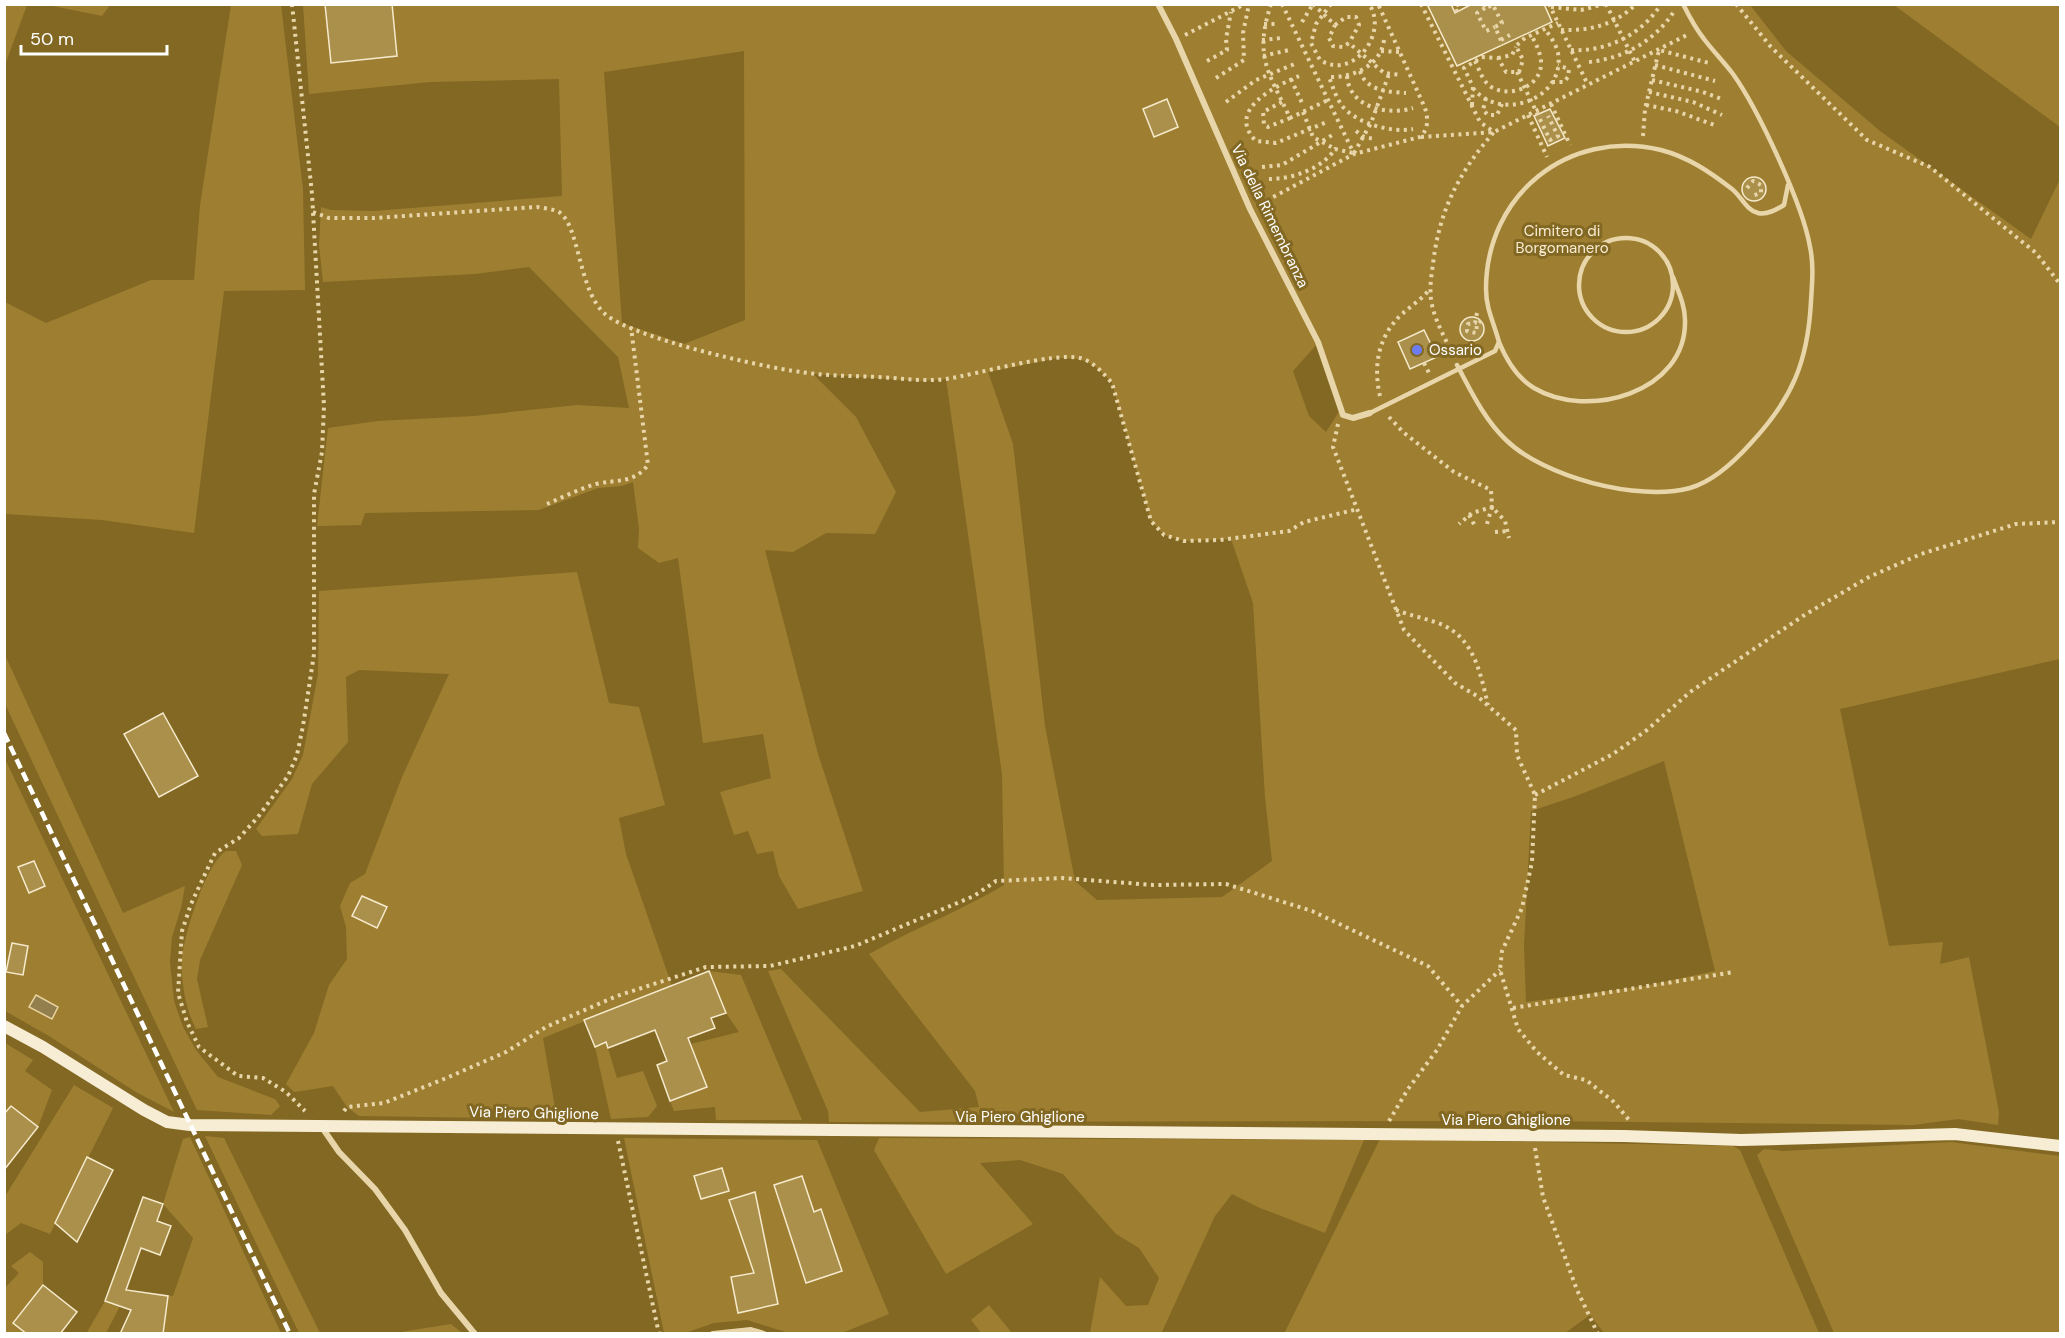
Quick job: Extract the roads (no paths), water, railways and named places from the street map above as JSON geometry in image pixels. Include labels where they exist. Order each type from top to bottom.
[{"type":"street","name":"Via della Rimembranza","points":[[1158,4],[1176,39],[1250,209],[1318,342],[1341,410],[1349,418],[1370,413]]},
{"type":"street","name":"Via Piero Ghiglione","points":[[4,1026],[167,1122],[190,1125],[1377,1134],[1741,1140],[1955,1134],[2061,1146]]},
{"type":"street","points":[[321,1126],[339,1152],[375,1189],[405,1230],[441,1293],[475,1334]]},
{"type":"street","points":[[714,1334],[751,1330],[764,1334]]},
{"type":"lane","points":[[1458,367],[1488,418],[1507,441],[1553,469],[1584,480],[1620,488],[1654,491],[1689,488],[1707,480],[1743,453],[1777,415],[1790,392],[1809,340],[1810,247],[1788,183],[1734,75],[1698,29],[1683,4]]},
{"type":"lane","points":[[1673,277],[1673,293],[1667,309],[1657,321],[1642,330],[1626,332],[1610,330],[1592,317],[1580,299],[1578,284],[1584,263],[1598,246],[1611,240],[1626,238],[1642,241],[1657,249],[1667,261],[1683,303],[1685,322],[1682,340],[1666,370],[1649,384],[1630,394],[1608,400],[1564,400],[1533,388],[1516,371],[1489,319],[1486,291],[1488,259],[1495,237],[1510,205],[1521,192],[1538,175],[1560,161],[1602,146],[1625,145],[1662,150],[1698,165],[1732,190],[1746,206],[1756,212],[1764,213],[1784,205],[1788,183]]},
{"type":"lane","points":[[1370,413],[1458,367],[1495,351],[1499,342]]},
{"type":"railway","points":[[4,733],[290,1334]]},
{"type":"place","name":"Ossario","points":[[1417,350]]},
{"type":"park label","name":"Cimitero di Borgomanero","points":[[1562,240]]}]
